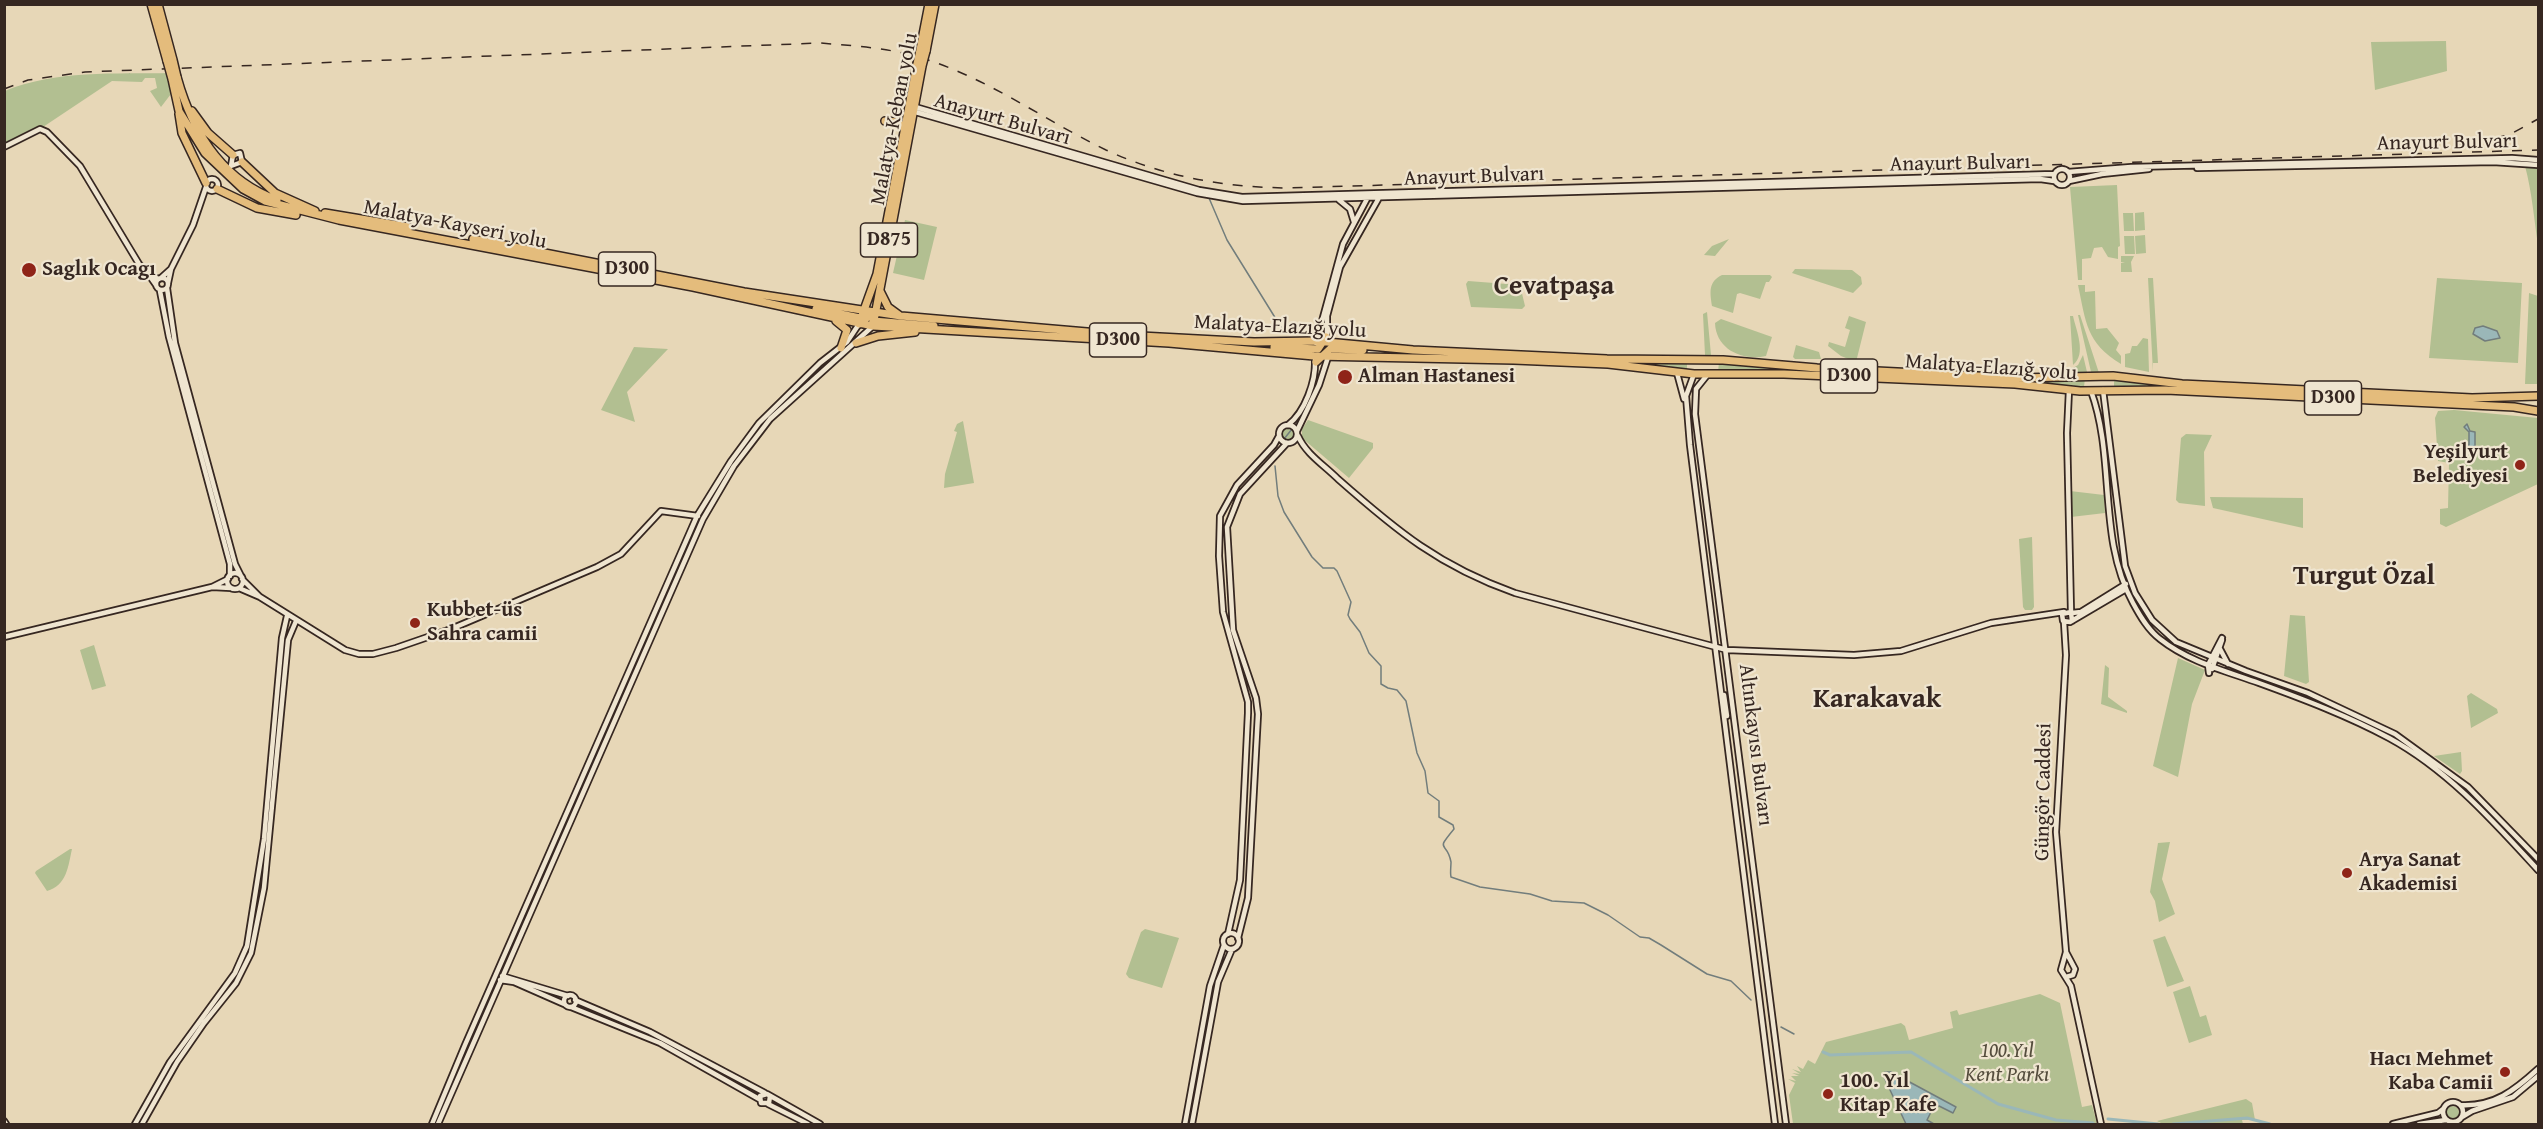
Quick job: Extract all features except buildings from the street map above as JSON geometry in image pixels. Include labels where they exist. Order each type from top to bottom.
[{"type":"highway","name":"Malatya-Kayseri yolu","points":[[151,4],[170,61],[179,111],[215,180],[232,177],[265,201],[339,220],[447,239],[823,315],[876,323]]},
{"type":"highway","name":"D300","points":[[159,4],[170,61]]},
{"type":"highway","name":"Malatya-Keban yolu","points":[[923,51],[929,4]]},
{"type":"highway","name":"Malatya-Keban yolu","points":[[876,323],[879,288],[910,108],[935,4]]},
{"type":"highway","name":"D300","points":[[174,78],[199,134],[215,180]]},
{"type":"highway","points":[[181,92],[208,133],[233,155]]},
{"type":"highway","name":"Malatya-Keban yolu","points":[[859,320],[861,309],[877,274],[904,128],[910,108]]},
{"type":"highway","points":[[179,111],[182,133],[215,180],[257,208],[339,220]]},
{"type":"highway","points":[[885,121],[898,122],[904,128]]},
{"type":"highway","points":[[242,162],[275,193],[315,212]]},
{"type":"highway","name":"D300","points":[[232,177],[266,196],[315,212],[744,292],[861,309]]},
{"type":"highway","points":[[879,288],[888,307],[901,316]]},
{"type":"highway","points":[[767,303],[778,301],[859,320],[868,318],[876,312]]},
{"type":"highway","points":[[832,302],[846,307]]},
{"type":"highway","name":"Malatya-Elazığ yolu","points":[[861,309],[951,321],[1423,356],[1608,364],[1677,373],[1883,378],[2091,391]]},
{"type":"highway","points":[[823,315],[843,325],[847,330],[841,348]]},
{"type":"highway","points":[[876,323],[939,326],[951,321]]},
{"type":"highway","name":"Malatya-Elazığ yolu","points":[[876,323],[921,330],[1251,350],[1377,347],[1607,359],[1709,360],[2017,378],[2090,376]]},
{"type":"highway","points":[[856,343],[878,336],[921,330],[939,333]]},
{"type":"highway","points":[[1694,374],[1697,360]]},
{"type":"highway","points":[[1708,374],[1712,369],[1709,360]]},
{"type":"highway","points":[[2090,376],[2103,376],[2106,385],[2103,390],[2091,391],[2088,386],[2090,376]]},
{"type":"highway","name":"Malatya-Elazığ yolu","points":[[2103,376],[2182,384],[2472,398],[2538,396]]},
{"type":"highway","name":"Malatya-Elazığ yolu","points":[[2103,390],[2166,390],[2471,404],[2538,411]]},
{"type":"highway","points":[[2127,391],[2153,394]]},
{"type":"main road","name":"Anayurt Bulvarı","points":[[910,108],[1209,196],[1252,201],[1369,196]]},
{"type":"main road","name":"Anayurt Bulvarı","points":[[910,108],[1208,192],[1253,197],[1380,196],[2040,178],[2054,181]]},
{"type":"main road","points":[[4,147],[40,129],[47,132],[80,166],[139,264],[160,291],[169,337],[228,557],[231,588]]},
{"type":"main road","points":[[240,153],[242,162],[231,166],[233,155],[240,153]]},
{"type":"main road","name":"Anayurt Bulvarı","points":[[2068,172],[2215,164],[2512,158],[2538,160]]},
{"type":"main road","name":"Anayurt Bulvarı","points":[[2069,181],[2102,174],[2151,169],[2493,162],[2538,165]]},
{"type":"main road","points":[[2060,169],[2068,172],[2069,181],[2061,186],[2054,181],[2054,174],[2060,169]]},
{"type":"main road","name":"Anayurt Bulvarı","points":[[1380,196],[2054,174]]},
{"type":"main road","points":[[215,180],[202,198],[189,233],[171,268],[168,285],[175,343],[235,564],[241,578],[239,588]]},
{"type":"main road","points":[[1185,1125],[1210,986],[1224,945],[1223,940],[1228,934],[1240,880],[1248,702],[1223,612],[1219,556],[1220,516],[1237,484],[1274,445],[1281,428],[1296,417],[1306,397],[1322,349],[1335,268],[1354,222],[1369,196]]},
{"type":"main road","points":[[1192,1125],[1218,982],[1232,949],[1238,945],[1248,898],[1258,714],[1256,698],[1232,620],[1227,526],[1240,494],[1297,433],[1319,385],[1327,316],[1340,267],[1380,196]]},
{"type":"main road","points":[[1337,199],[1350,209],[1354,222]]},
{"type":"main road","points":[[156,285],[171,268]]},
{"type":"main road","points":[[149,275],[168,285]]},
{"type":"main road","points":[[160,291],[168,285]]},
{"type":"main road","points":[[432,1125],[697,516],[731,461],[759,423],[820,363],[841,348],[859,320]]},
{"type":"main road","points":[[438,1125],[703,519],[734,466],[770,419],[876,323]]},
{"type":"main road","points":[[1677,373],[1686,405]]},
{"type":"main road","name":"Altınkayısı Bulvarı","points":[[1694,374],[1690,380],[1686,405],[1774,1125]]},
{"type":"main road","name":"Altınkayısı Bulvarı","points":[[1708,374],[1700,382],[1694,395],[1727,650],[1740,773],[1763,932],[1785,1125]]},
{"type":"main road","name":"Güngör Caddesi","points":[[2064,964],[2066,952],[2056,830],[2068,612],[2069,390]]},
{"type":"main road","points":[[2103,390],[2125,566],[2132,584],[2159,627],[2185,647],[2308,693],[2395,734],[2468,787],[2538,859]]},
{"type":"main road","points":[[2091,391],[2102,434],[2110,521],[2119,573],[2131,599],[2159,639],[2177,651],[2211,666],[2333,711],[2390,739],[2470,797],[2538,870]]},
{"type":"main road","points":[[1288,425],[1297,433],[1306,450]]},
{"type":"main road","points":[[1279,436],[1306,450],[1414,543],[1480,580],[1515,593],[1727,650],[1871,655],[1901,651],[1991,623],[2081,612],[2117,592]]},
{"type":"main road","points":[[1697,497],[1705,535],[1709,535],[1712,529]]},
{"type":"main road","points":[[212,587],[235,574],[260,597],[287,616],[345,650],[359,654],[373,654],[450,629],[613,560],[660,511],[697,516],[703,519]]},
{"type":"main road","points":[[1704,561],[1708,543],[1719,590]]},
{"type":"main road","points":[[2117,592],[2119,573]]},
{"type":"main road","points":[[2053,616],[2067,621],[2132,584]]},
{"type":"main road","points":[[4,637],[212,587],[239,588],[260,597]]},
{"type":"main road","points":[[2117,592],[2131,599]]},
{"type":"main road","name":"Güngör Caddesi","points":[[2067,621],[2068,612]]},
{"type":"main road","points":[[135,1125],[170,1062],[235,973],[247,946],[264,839],[282,638],[287,616]]},
{"type":"main road","points":[[142,1125],[177,1062],[236,983],[251,953],[264,888],[288,640],[296,621]]},
{"type":"main road","points":[[1699,642],[1707,639],[1712,632]]},
{"type":"main road","points":[[2200,653],[2218,648]]},
{"type":"main road","points":[[2211,666],[2218,648]]},
{"type":"main road","points":[[2218,648],[2228,664]]},
{"type":"main road","points":[[1720,687],[1730,729],[1733,729],[1734,720]]},
{"type":"main road","points":[[1729,752],[1729,738],[1732,736],[1740,773]]},
{"type":"main road","points":[[1228,934],[1233,933],[1238,938]]},
{"type":"main road","points":[[1224,945],[1232,949]]},
{"type":"main road","name":"Güngör Caddesi","points":[[2066,952],[2071,963]]},
{"type":"main road","points":[[2071,986],[2075,969],[2071,963],[2064,964],[2061,970],[2071,986],[2102,1125]]},
{"type":"main road","points":[[2066,977],[2073,975]]},
{"type":"main road","points":[[496,976],[660,1043],[759,1099],[762,1104],[768,1104],[808,1125]]},
{"type":"main road","points":[[503,979],[568,996],[650,1032],[820,1125]]},
{"type":"main road","points":[[564,1004],[568,996]]},
{"type":"main road","points":[[571,1007],[575,1000]]},
{"type":"main road","points":[[2393,1125],[2443,1109],[2450,1102],[2460,1105],[2475,1104],[2506,1095],[2516,1090],[2538,1069]]},
{"type":"main road","points":[[2419,1125],[2447,1120],[2456,1122],[2472,1111],[2513,1097],[2538,1076]]},
{"type":"main road","points":[[759,1099],[768,1095]]},
{"type":"main road","points":[[768,1095],[768,1104]]},
{"type":"main road","points":[[2460,1105],[2462,1117]]},
{"type":"main road","points":[[2443,1109],[2443,1115],[2447,1120]]},
{"type":"green space","points":[[2446,41],[2447,71],[2375,90],[2371,42]]},
{"type":"green space","points":[[170,73],[174,90],[161,107],[150,91],[157,88],[155,78],[145,78],[142,82],[112,81],[40,129],[5,147],[5,91],[44,79],[65,76]]},
{"type":"green space","points":[[2525,166],[2538,168],[2538,245],[2531,196]]},
{"type":"green space","points":[[2117,185],[2120,246],[2118,247],[2118,259],[2108,257],[2102,247],[2094,248],[2091,258],[2082,259],[2082,280],[2078,280],[2070,187]]},
{"type":"green space","points":[[2144,212],[2145,230],[2135,231],[2135,213]]},
{"type":"green space","points":[[2123,213],[2133,213],[2134,231],[2124,231]]},
{"type":"green space","points":[[905,220],[937,227],[924,280],[893,273]]},
{"type":"green space","points":[[2145,235],[2146,253],[2136,254],[2135,236]]},
{"type":"green space","points":[[2124,236],[2134,236],[2135,254],[2125,254]]},
{"type":"green space","points":[[1729,239],[1715,256],[1704,255],[1712,246]]},
{"type":"green space","points":[[2121,256],[2134,256],[2131,262],[2132,272],[2121,272],[2121,263],[2125,262],[2121,262]]},
{"type":"green space","points":[[1795,269],[1852,270],[1861,277],[1862,284],[1853,293],[1792,273]]},
{"type":"green space","points":[[1722,275],[1770,275],[1772,277],[1769,282],[1766,282],[1760,299],[1737,294],[1733,313],[1712,306],[1712,284]]},
{"type":"green space","points":[[2148,278],[2153,278],[2158,363],[2153,363],[2153,372]]},
{"type":"green space","points":[[2437,278],[2522,283],[2518,363],[2429,358]]},
{"type":"green space","points":[[1468,281],[1520,285],[1525,306],[1522,309],[1471,307],[1466,284]]},
{"type":"green space","points":[[2078,285],[2085,285],[2085,292],[2095,291],[2096,329],[2107,328],[2119,343],[2116,350],[2121,356],[2121,364],[2109,356],[2094,340],[2086,321]]},
{"type":"green space","points":[[2529,293],[2538,296],[2538,384],[2525,384]]},
{"type":"green space","points":[[1707,312],[1711,355],[1705,355],[1703,314]]},
{"type":"green space","points":[[2078,315],[2080,315],[2099,373],[2091,372]]},
{"type":"green space","points":[[1849,316],[1866,322],[1856,362],[1841,356],[1828,346],[1829,342],[1845,347],[1850,330],[1845,328]]},
{"type":"green space","points":[[2070,316],[2073,316],[2080,348],[2073,365]]},
{"type":"green space","points":[[1721,319],[1772,337],[1766,356],[1748,357],[1732,352],[1720,340],[1717,332],[1715,323]]},
{"type":"green space","points":[[2143,338],[2148,339],[2149,372],[2125,367],[2125,354],[2130,353],[2132,346],[2137,346]]},
{"type":"green space","points":[[1796,345],[1819,352],[1821,359],[1795,359],[1793,357]]},
{"type":"green space","points":[[634,347],[668,349],[627,392],[635,422],[601,410]]},
{"type":"green space","points":[[2083,355],[2087,372],[2065,373],[2078,365]]},
{"type":"green space","points":[[1619,361],[1687,362],[1687,371],[1619,363]]},
{"type":"green space","points":[[1719,362],[1776,368],[1776,370],[1718,372]]},
{"type":"green space","points":[[2085,378],[2084,387],[2016,380]]},
{"type":"green space","points":[[2114,380],[2179,386],[2180,388],[2114,389]]},
{"type":"green space","points":[[2454,410],[2538,418],[2538,484],[2446,527],[2440,524],[2440,509],[2448,508],[2449,463],[2438,461],[2435,418],[2438,411]]},
{"type":"green space","points":[[1308,420],[1373,443],[1373,448],[1349,478],[1302,438],[1302,429]]},
{"type":"green space","points":[[963,421],[974,483],[944,488],[945,474],[957,432],[954,431],[957,424]]},
{"type":"green space","points":[[1288,427],[1293,429],[1295,434],[1293,439],[1288,441],[1283,439],[1281,434],[1283,429]]},
{"type":"green space","points":[[2186,434],[2212,435],[2204,452],[2205,506],[2179,503],[2176,500],[2181,438]]},
{"type":"green space","points":[[2070,491],[2104,495],[2105,513],[2071,517]]},
{"type":"green space","points":[[2210,497],[2303,498],[2303,528],[2213,508]]},
{"type":"green space","points":[[2032,537],[2034,607],[2032,610],[2025,610],[2019,539]]},
{"type":"green space","points":[[2290,615],[2305,616],[2309,682],[2306,684],[2284,676]]},
{"type":"green space","points":[[94,645],[106,686],[92,690],[80,650]]},
{"type":"green space","points":[[2178,658],[2205,670],[2192,704],[2178,777],[2153,766]]},
{"type":"green space","points":[[2105,665],[2109,668],[2108,697],[2127,713],[2101,704]]},
{"type":"green space","points":[[2471,693],[2497,709],[2498,713],[2471,728],[2467,696]]},
{"type":"green space","points":[[2461,752],[2462,771],[2460,774],[2434,756]]},
{"type":"green space","points":[[2170,842],[2162,879],[2175,914],[2159,922],[2155,901],[2150,892],[2158,843]]},
{"type":"green space","points":[[72,849],[63,880],[47,891],[35,873],[36,871]]},
{"type":"green space","points":[[1145,929],[1179,938],[1162,988],[1129,978],[1126,974],[1141,932]]},
{"type":"green space","points":[[2165,936],[2184,981],[2167,987],[2153,940]]},
{"type":"green space","points":[[2190,986],[2200,1017],[2206,1015],[2212,1035],[2189,1043],[2173,992]]},
{"type":"green space","name":"100.Yıl Kent Parkı","points":[[2040,994],[2060,1003],[2082,1107],[2092,1105],[2097,1124],[1793,1124],[1789,1095],[1795,1083],[1788,1079],[1796,1081],[1791,1076],[1799,1076],[1792,1073],[1800,1074],[1792,1069],[1801,1072],[1797,1066],[1803,1069],[1808,1060],[1815,1064],[1826,1042],[1901,1023],[1905,1026],[1909,1040],[1953,1028],[1950,1012],[1957,1010],[1959,1015]]},
{"type":"green space","points":[[2246,1099],[2252,1103],[2255,1120],[2242,1120],[2243,1124],[2163,1124],[2157,1121]]},
{"type":"green space","points":[[2449,1106],[2455,1106],[2459,1113],[2455,1120],[2449,1120],[2445,1116],[2445,1110]]},
{"type":"water","points":[[2483,326],[2497,331],[2500,338],[2485,341],[2473,334],[2475,328]]},
{"type":"water","points":[[2467,424],[2470,431],[2475,432],[2475,447],[2471,451],[2466,446],[2461,446],[2469,445],[2469,432],[2464,427]]},
{"type":"water","points":[[1885,1072],[1891,1072],[1956,1107],[1953,1113],[1935,1104],[1927,1120],[1934,1124],[1906,1124],[1883,1075]]},
{"type":"waterway","points":[[1209,198],[1227,240],[1284,332]]},
{"type":"waterway","points":[[1308,401],[1321,369]]},
{"type":"waterway","points":[[1297,423],[1303,410]]},
{"type":"waterway","points":[[1284,439],[1292,429]]},
{"type":"waterway","points":[[1275,466],[1278,496],[1284,512],[1312,557],[1323,568],[1334,568],[1337,571],[1351,602],[1348,615],[1360,632],[1369,653],[1381,666],[1381,684],[1397,690],[1406,701],[1417,753],[1425,771],[1428,793],[1439,801],[1439,817],[1453,825],[1454,829],[1443,844],[1451,862],[1451,877],[1480,887],[1530,894],[1552,901],[1584,903],[1608,915],[1640,937],[1649,938],[1707,974],[1731,981],[1751,1000]]},
{"type":"waterway","points":[[1781,1027],[1794,1034]]},
{"type":"waterway","points":[[1823,1052],[1830,1055],[1911,1052],[1998,1104],[2056,1120],[2093,1123]]},
{"type":"waterway","points":[[2173,1124],[2247,1118],[2270,1124]]},
{"type":"waterway","points":[[2108,1119],[2158,1124]]},
{"type":"railway","points":[[4,89],[28,80],[85,72],[820,43],[874,48],[928,60],[997,90],[1106,150],[1172,174],[1217,183],[1287,188],[2538,150]]},
{"type":"railway","points":[[2456,146],[2509,135],[2538,119]]},
{"type":"place","name":"Saglık Ocagı","points":[[29,270]]},
{"type":"place","name":"Alman Hastanesi","points":[[1345,377]]},
{"type":"place","name":"Yeşilyurt Belediyesi","points":[[2520,465]]},
{"type":"place","name":"Kubbet-üs Sahra camii","points":[[415,623]]},
{"type":"place","name":"Arya Sanat Akademisi","points":[[2347,873]]},
{"type":"place","name":"Hacı Mehmet Kaba Camii","points":[[2505,1072]]},
{"type":"place","name":"100. Yıl Kitap Kafe","points":[[1828,1094]]},
{"type":"district","name":"Cevatpaşa","points":[[1554,287]]},
{"type":"district","name":"Turgut Özal","points":[[2364,577]]},
{"type":"district","name":"Karakavak","points":[[1877,700]]}]
